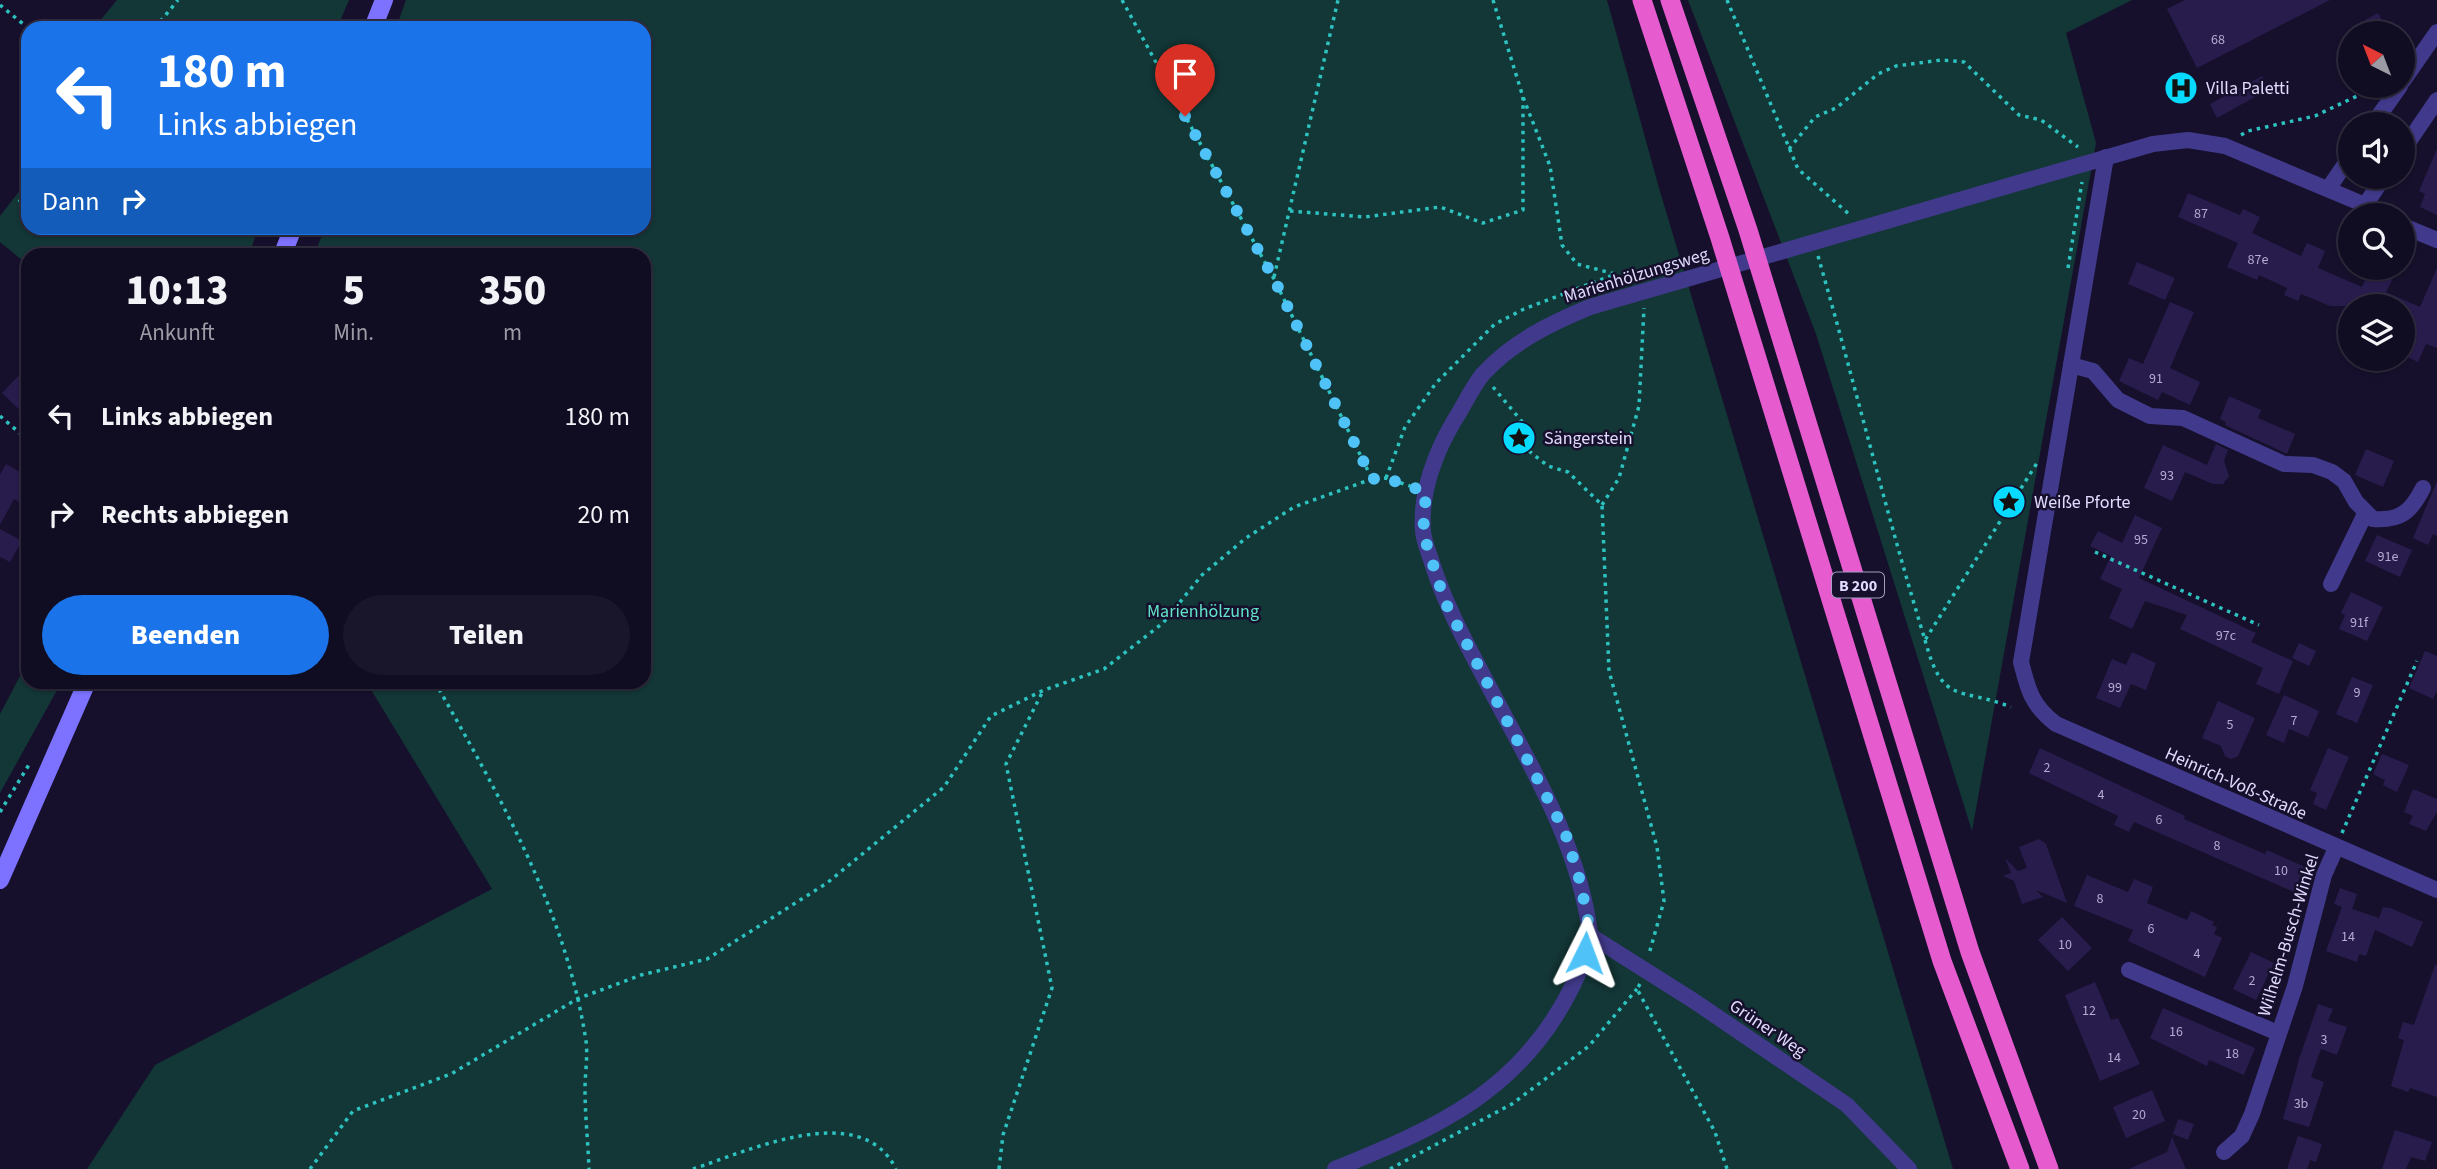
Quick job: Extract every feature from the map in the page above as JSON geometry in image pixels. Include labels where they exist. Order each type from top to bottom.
[{"type":"highway","name":"B 200","points":[[1642,0],[1720,238],[1942,961],[2020,1169]]},
{"type":"highway","name":"B 200","points":[[1670,0],[1748,230],[1970,952],[2049,1169]]},
{"type":"main road","points":[[376,21],[384,0]]},
{"type":"main road","points":[[0,880],[84,689]]},
{"type":"street","points":[[2415,64],[2437,32]]},
{"type":"street","points":[[2415,132],[2437,100]]},
{"type":"street","name":"Marienhölzungsweg","points":[[1335,1169],[1451,1115],[1488,1092],[1516,1068],[1541,1040],[1562,1008],[1580,970],[1591,936],[1580,881],[1565,832],[1445,602],[1423,533],[1426,492],[1441,444],[1482,375],[1516,345],[1553,322],[1674,282],[2153,144],[2188,140],[2225,146],[2357,203]]},
{"type":"street","points":[[2054,453],[2106,158]]},
{"type":"street","points":[[2328,189],[2338,174]]},
{"type":"street","points":[[2415,231],[2437,240]]},
{"type":"street","points":[[2071,365],[2093,371],[2118,400],[2150,416],[2183,418],[2284,464],[2313,465],[2332,472],[2344,481],[2365,514],[2373,519],[2401,517],[2414,506],[2423,488]]},
{"type":"street","name":"Heinrich-Voß-Straße","points":[[2054,453],[2021,662],[2029,696],[2040,712],[2056,724],[2437,890]]},
{"type":"street","points":[[2331,584],[2365,514]]},
{"type":"street","name":"Wilhelm-Busch-Winkel","points":[[2224,1152],[2242,1136],[2252,1114],[2295,986],[2324,875],[2336,848]]},
{"type":"street","name":"Grüner Weg","points":[[1591,936],[1847,1105],[1909,1169]]},
{"type":"street","name":"Wilhelm-Busch-Winkel","points":[[2129,970],[2278,1032]]},
{"type":"path","points":[[161,21],[178,0]]},
{"type":"path","points":[[1122,0],[1274,279],[1372,479]]},
{"type":"path","points":[[1274,279],[1338,0]]},
{"type":"path","points":[[1390,1169],[1512,1104],[1589,1046],[1637,989],[1647,971],[1651,938],[1664,901],[1657,847],[1609,671],[1602,505],[1619,478],[1639,406],[1645,314],[1635,294],[1615,274],[1577,264],[1562,245],[1550,166],[1523,97],[1493,0]]},
{"type":"path","points":[[1727,0],[1797,169],[1865,228]]},
{"type":"path","points":[[0,5],[21,23]]},
{"type":"path","points":[[1789,149],[1815,117],[1836,108],[1878,74],[1896,66],[1941,60],[1964,62],[2019,115],[2041,120],[2078,147]]},
{"type":"path","points":[[1290,211],[1365,217],[1440,207],[1483,223],[1523,210],[1523,97]]},
{"type":"path","points":[[2225,146],[2248,131],[2315,116],[2353,98]]},
{"type":"path","points":[[1810,244],[1933,670],[1942,684],[1952,692],[2011,707]]},
{"type":"path","points":[[1482,375],[1533,434],[1529,451]]},
{"type":"path","points":[[0,416],[21,434]]},
{"type":"path","points":[[1524,424],[1513,427],[1506,438],[1511,451],[1521,455],[1529,451]]},
{"type":"path","points":[[1529,451],[1548,466],[1568,472],[1602,505]]},
{"type":"path","points":[[1925,640],[2009,502],[2037,463],[2054,453]]},
{"type":"path","points":[[310,1169],[353,1111],[451,1074],[577,999],[641,975],[707,959],[827,883],[944,787],[991,716],[1044,690],[1104,669],[1163,623],[1202,575],[1246,538],[1294,507],[1372,479],[1386,478],[1426,492]]},
{"type":"path","points":[[2095,552],[2259,625]]},
{"type":"path","points":[[2336,848],[2417,661]]},
{"type":"path","points":[[439,689],[508,810],[544,895],[577,999],[586,1044],[585,1091],[589,1169]]},
{"type":"path","points":[[999,1169],[1003,1135],[1052,988],[1006,764],[1044,690]]},
{"type":"path","points":[[1637,989],[1715,1132],[1727,1169]]},
{"type":"path","points":[[693,1169],[803,1133],[861,1136],[888,1152],[896,1169]]},
{"type":"green space","points":[[117,0],[349,0],[340,21],[100,21]]},
{"type":"green space","name":"Marienhölzung","points":[[406,0],[1607,0],[1659,188],[1953,1169],[87,1169],[155,1065],[492,889],[371,689],[651,689],[651,248],[317,248],[322,235],[651,235],[651,21],[398,21]]},
{"type":"green space","points":[[1688,0],[2132,0],[2066,33],[2096,143],[1972,831],[1816,334]]},
{"type":"green space","points":[[21,189],[21,235],[256,235],[251,248],[21,248],[21,259],[0,242],[0,216]]},
{"type":"green space","points":[[21,674],[21,689],[58,689],[0,793],[0,714]]},
{"type":"building","points":[[2185,0],[2330,0],[2197,68],[2167,9]]},
{"type":"building","points":[[2378,13],[2382,21],[2366,21]]},
{"type":"building","points":[[2262,76],[2269,89],[2217,118],[2210,104]]},
{"type":"building","points":[[2437,149],[2437,215],[2420,207],[2425,194],[2419,191]]},
{"type":"building","points":[[2188,193],[2240,215],[2243,209],[2260,217],[2252,233],[2301,256],[2307,243],[2325,251],[2318,268],[2338,277],[2338,280],[2346,280],[2362,287],[2365,280],[2392,280],[2386,292],[2391,294],[2338,294],[2338,306],[2330,306],[2301,294],[2298,301],[2284,295],[2287,288],[2259,275],[2257,280],[2227,267],[2238,243],[2178,217]]},
{"type":"building","points":[[2137,262],[2175,278],[2165,300],[2128,284]]},
{"type":"building","points":[[2437,268],[2437,348],[2426,344],[2418,362],[2415,361],[2415,305],[2420,307]]},
{"type":"building","points":[[2170,302],[2194,312],[2170,368],[2200,382],[2190,405],[2162,392],[2158,400],[2119,381],[2129,358],[2143,364]]},
{"type":"building","points":[[21,373],[21,411],[2,393]]},
{"type":"building","points":[[2229,396],[2261,410],[2258,418],[2295,434],[2287,454],[2225,425],[2226,422],[2220,419]]},
{"type":"building","points":[[2216,444],[2228,450],[2224,461],[2229,476],[2223,484],[2213,484],[2185,472],[2172,501],[2144,488],[2163,445],[2207,465]]},
{"type":"building","points":[[2366,449],[2394,461],[2383,487],[2355,475]]},
{"type":"building","points":[[6,464],[21,473],[21,503],[14,499],[0,525],[0,475]]},
{"type":"building","points":[[2437,481],[2437,536],[2433,534],[2428,545],[2413,538]]},
{"type":"building","points":[[2135,515],[2162,528],[2139,578],[2256,633],[2251,642],[2293,661],[2279,694],[2256,684],[2263,668],[2180,629],[2187,615],[2145,601],[2132,629],[2109,618],[2122,589],[2100,579],[2111,556],[2090,546],[2098,531],[2122,543]]},
{"type":"building","points":[[0,529],[21,543],[10,562],[0,557]]},
{"type":"building","points":[[2377,535],[2412,550],[2400,577],[2365,561]]},
{"type":"building","points":[[2351,592],[2383,607],[2367,641],[2339,629],[2345,615],[2341,613]]},
{"type":"building","points":[[2299,643],[2316,651],[2309,666],[2292,658]]},
{"type":"building","points":[[2425,651],[2437,656],[2437,691],[2433,699],[2409,688]]},
{"type":"building","points":[[2132,652],[2156,663],[2146,690],[2131,684],[2120,708],[2096,698],[2112,659],[2126,665]]},
{"type":"building","points":[[2352,677],[2373,685],[2357,723],[2336,714]]},
{"type":"building","points":[[2284,695],[2319,711],[2308,737],[2289,729],[2284,743],[2266,735]]},
{"type":"building","points":[[2218,701],[2255,718],[2238,756],[2231,759],[2225,756],[2221,746],[2202,738]]},
{"type":"building","points":[[2040,748],[2185,816],[2184,819],[2265,854],[2267,850],[2305,867],[2294,892],[2134,822],[2129,832],[2114,825],[2118,816],[2029,773]]},
{"type":"building","points":[[2328,748],[2349,757],[2326,810],[2313,804],[2317,793],[2310,790]]},
{"type":"building","points":[[2382,754],[2409,765],[2397,792],[2383,785],[2385,780],[2373,774]]},
{"type":"building","points":[[2413,789],[2437,799],[2437,812],[2426,831],[2409,824],[2413,816],[2404,812]]},
{"type":"building","points":[[2039,839],[2046,844],[2067,903],[2036,890],[2043,897],[2022,904],[2014,881],[2003,876],[2011,873],[2005,858],[2018,871],[2027,868],[2019,847]]},
{"type":"building","points":[[2087,875],[2128,892],[2134,879],[2153,887],[2147,903],[2187,920],[2191,911],[2214,922],[2212,925],[2217,927],[2214,934],[2222,938],[2205,977],[2128,941],[2133,930],[2074,906]]},
{"type":"building","points":[[2340,888],[2357,894],[2352,909],[2379,918],[2383,907],[2390,908],[2423,922],[2412,947],[2375,930],[2377,924],[2366,956],[2359,954],[2357,962],[2326,951],[2342,907],[2334,904]]},
{"type":"building","points":[[2062,917],[2092,948],[2068,971],[2038,940]]},
{"type":"building","points":[[2251,952],[2274,963],[2256,1000],[2233,989]]},
{"type":"building","points":[[2435,965],[2437,1097],[2410,1088],[2408,1092],[2391,1086],[2404,1040],[2398,1038],[2403,1022],[2414,1025]]},
{"type":"building","points":[[2095,982],[2111,1020],[2118,1018],[2140,1064],[2100,1081],[2065,995]]},
{"type":"building","points":[[2318,1004],[2333,1009],[2328,1021],[2347,1027],[2337,1055],[2321,1049],[2311,1077],[2324,1082],[2309,1127],[2283,1119],[2299,1059]]},
{"type":"building","points":[[2163,1008],[2255,1048],[2244,1075],[2209,1060],[2207,1066],[2150,1038]]},
{"type":"building","points":[[2152,1090],[2165,1121],[2126,1138],[2113,1107]]},
{"type":"building","points":[[2178,1119],[2194,1124],[2188,1140],[2173,1134]]},
{"type":"building","points":[[2395,1130],[2432,1142],[2425,1161],[2411,1157],[2406,1169],[2382,1169]]},
{"type":"building","points":[[2298,1136],[2322,1144],[2316,1162],[2310,1160],[2307,1169],[2287,1169]]},
{"type":"building","points":[[2172,1137],[2186,1169],[2129,1169],[2167,1152]]},
{"type":"place","name":"Villa Paletti","points":[[2181,88]]},
{"type":"place","name":"Sängerstein","points":[[1519,438]]},
{"type":"place","name":"Weiße Pforte","points":[[2009,502]]},
{"type":"route","points":[[1185,116],[1274,279],[1372,479],[1386,478],[1426,492],[1423,533],[1445,602],[1565,832],[1580,881],[1591,936],[1585,953]]}]
